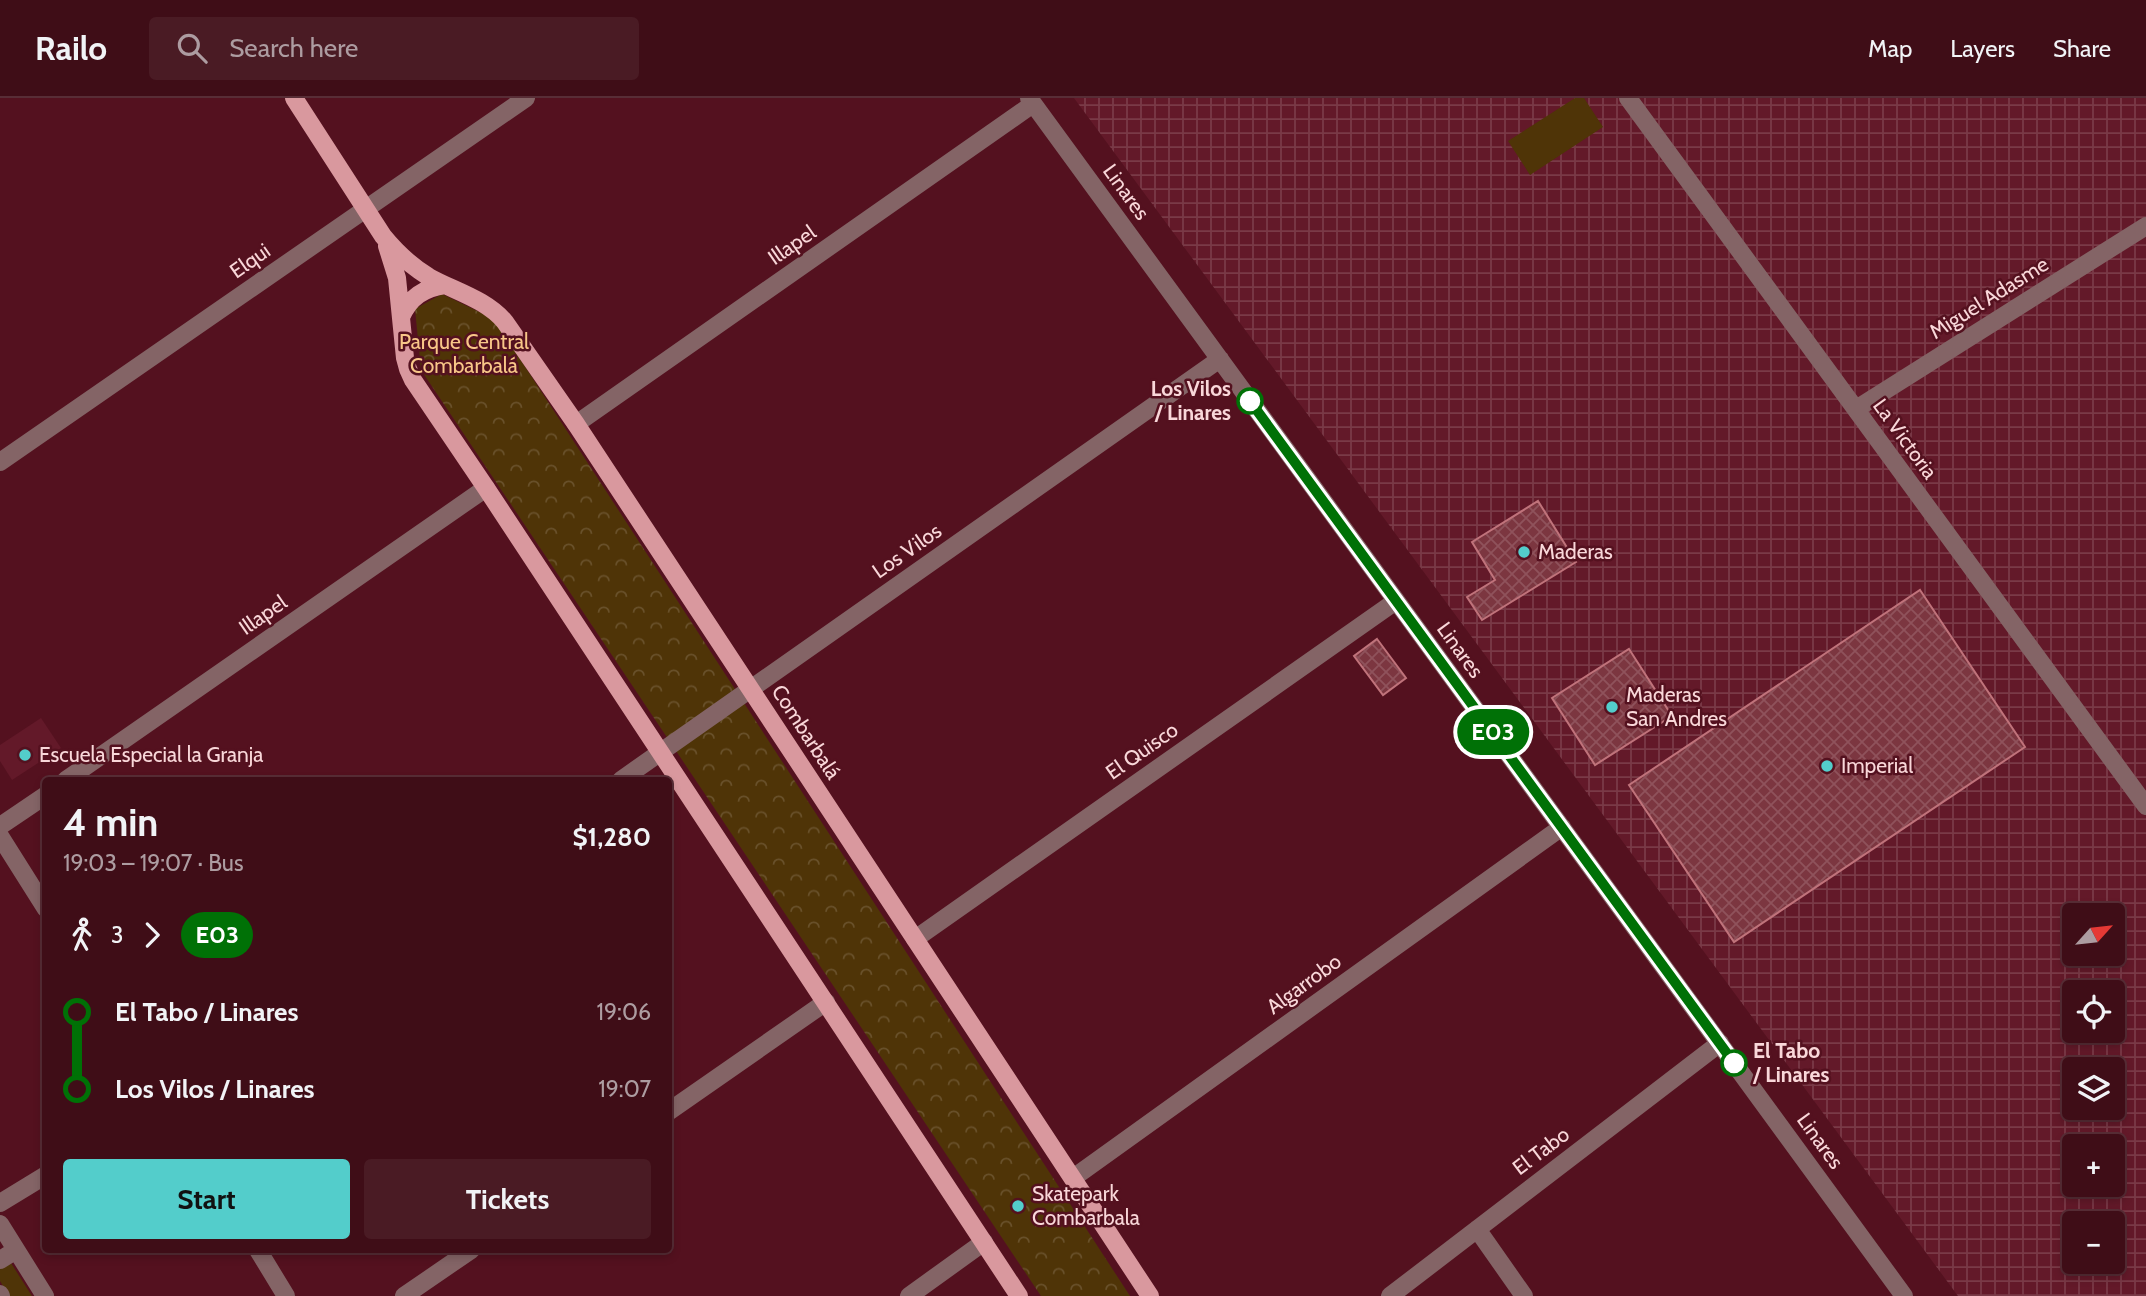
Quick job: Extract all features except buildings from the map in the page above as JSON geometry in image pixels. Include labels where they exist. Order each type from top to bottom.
[{"type":"main road","name":"Combarbalá","points":[[294,98],[383,236],[413,266],[498,313],[576,424],[1150,1296]]},
{"type":"main road","name":"Combarbalá","points":[[383,236],[397,278],[404,358],[413,380],[1020,1296]]},
{"type":"main road","points":[[401,317],[412,299],[420,292],[445,285]]},
{"type":"street","name":"Elqui","points":[[0,462],[526,98]]},
{"type":"street","name":"La Victoria","points":[[1628,98],[2146,806]]},
{"type":"street","name":"Linares","points":[[1031,101],[1905,1296]]},
{"type":"street","name":"Illapel","points":[[576,424],[1031,101]]},
{"type":"street","name":"Miguel Adasme","points":[[1856,409],[2146,226]]},
{"type":"street","name":"Los Vilos","points":[[625,777],[1220,359]]},
{"type":"street","name":"Illapel","points":[[70,777],[486,488]]},
{"type":"street","name":"El Quisco","points":[[915,939],[1396,601]]},
{"type":"street","points":[[0,827],[42,798]]},
{"type":"street","name":"Algarrobo","points":[[1073,1178],[1562,827]]},
{"type":"street","points":[[0,836],[42,903]]},
{"type":"street","points":[[672,1109],[825,1002]]},
{"type":"street","name":"El Tabo","points":[[1390,1296],[1720,1043]]},
{"type":"street","points":[[0,1203],[42,1177]]},
{"type":"street","points":[[0,1224],[45,1296]]},
{"type":"street","points":[[1477,1229],[1524,1296]]},
{"type":"street","points":[[909,1296],[984,1242]]},
{"type":"street","points":[[0,1260],[16,1250]]},
{"type":"street","points":[[260,1253],[286,1296]]},
{"type":"street","points":[[404,1296],[467,1253]]},
{"type":"shaded area","points":[[1074,98],[2146,98],[2146,1296],[1958,1296]]},
{"type":"shaded area","name":"Escuela Especial la Granja","points":[[41,718],[61,748],[12,780],[0,761],[0,745]]},
{"type":"green space","points":[[1575,98],[1584,98],[1603,127],[1530,175],[1508,141]]},
{"type":"green space","name":"Parque Central Combarbalá","points":[[442,294],[494,319],[1130,1296],[1041,1296],[421,370],[415,309]]},
{"type":"green space","points":[[11,1263],[32,1296],[9,1296],[0,1281],[0,1265]]},
{"type":"bus line","name":"E03","points":[[1250,401],[1734,1063]]},
{"type":"place","name":"Los Vilos / Linares","points":[[1250,401]]},
{"type":"place","name":"Maderas","points":[[1524,552]]},
{"type":"place","name":"Maderas San Andres","points":[[1612,707]]},
{"type":"place","name":"Escuela Especial la Granja","points":[[25,755]]},
{"type":"place","name":"Imperial","points":[[1827,766]]},
{"type":"place","name":"El Tabo / Linares","points":[[1734,1063]]},
{"type":"place","name":"Skatepark Combarbala","points":[[1018,1206]]}]
